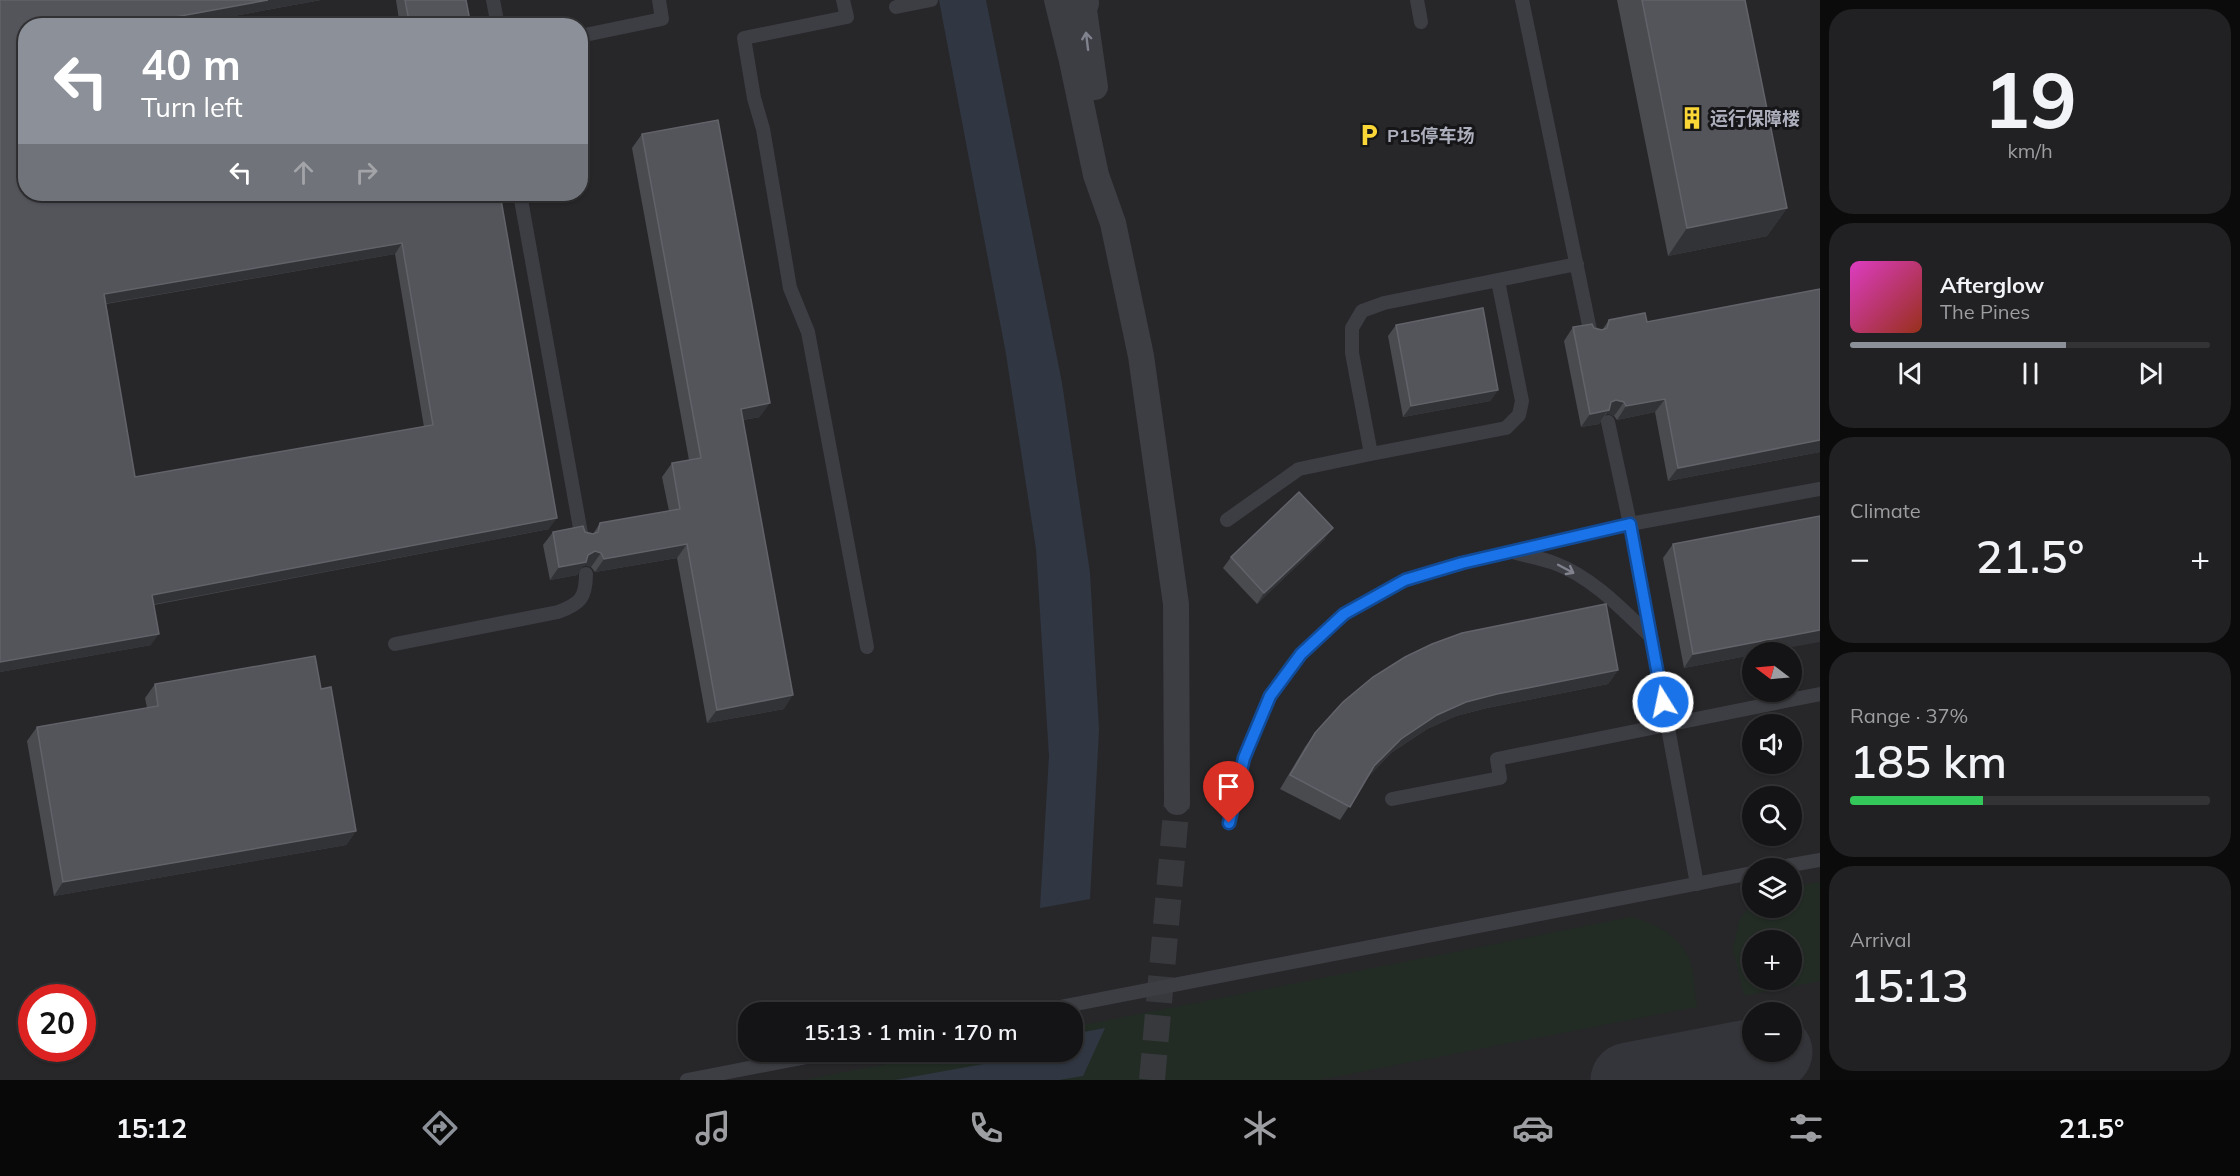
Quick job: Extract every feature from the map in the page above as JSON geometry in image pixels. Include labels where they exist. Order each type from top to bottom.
[{"type":"street","points":[[1078,1],[1111,176],[1113,223],[1141,356],[1176,604],[1177,802]]},
{"type":"lane","points":[[493,0],[496,18]]},
{"type":"lane","points":[[588,34],[663,20],[659,0]]},
{"type":"lane","points":[[843,0],[847,17],[744,38],[754,98],[763,129],[790,288],[808,332],[867,647]]},
{"type":"lane","points":[[896,7],[931,0]]},
{"type":"lane","points":[[1417,0],[1421,22]]},
{"type":"lane","points":[[1522,0],[1591,335]]},
{"type":"lane","points":[[521,201],[582,538]]},
{"type":"lane","points":[[1371,454],[1352,353],[1352,328],[1362,311],[1384,303],[1577,264]]},
{"type":"lane","points":[[1227,520],[1299,469],[1506,428],[1519,415],[1522,402],[1498,281]]},
{"type":"lane","points":[[1608,422],[1630,524],[1697,884]]},
{"type":"lane","points":[[1229,823],[1244,758],[1270,696],[1301,654],[1344,614],[1405,580],[1462,563],[1630,524],[1820,489]]},
{"type":"lane","points":[[1510,552],[1555,564],[1584,579],[1616,603],[1651,637]]},
{"type":"lane","points":[[395,644],[558,612],[573,607],[583,598],[586,574]]},
{"type":"lane","points":[[1392,799],[1500,778],[1497,759],[1820,694]]},
{"type":"lane","points":[[1802,863],[1820,860]]},
{"type":"lane","points":[[1083,1003],[1742,875]]},
{"type":"lane","points":[[687,1080],[781,1062]]},
{"type":"shaded area","points":[[0,0],[1820,0],[1820,1080],[0,1080]]},
{"type":"shaded area","points":[[939,0],[986,0],[1062,383],[1090,573],[1099,730],[1090,899],[1040,908],[1049,756],[1036,549],[1006,354]]},
{"type":"shaded area","points":[[1820,882],[1820,981],[1802,985],[1802,930],[1742,930],[1742,987],[1733,949],[1739,920],[1742,916],[1802,918],[1802,885]]},
{"type":"shaded area","points":[[1631,917],[1664,930],[1683,948],[1692,967],[1697,1007],[1319,1080],[803,1080],[896,1062],[1083,1062],[1083,1025]]},
{"type":"shaded area","points":[[1743,990],[1774,990],[1744,996]]},
{"type":"shaded area","points":[[1105,1028],[1083,1076],[1059,1080],[895,1080],[995,1062],[1083,1062],[1083,1032]]},
{"type":"building","points":[[0,0],[268,0],[170,18],[18,18],[18,201],[501,201],[557,518],[152,595],[159,634],[0,662]],"holes":[[[402,243],[433,425],[135,477],[104,294]]]},
{"type":"building","points":[[405,0],[466,0],[469,18],[408,18]]},
{"type":"building","name":"运行保障楼","points":[[1642,0],[1745,0],[1787,208],[1687,228]]},
{"type":"building","points":[[718,120],[770,403],[741,409],[793,695],[717,710],[687,544],[604,559],[601,553],[595,551],[588,555],[586,562],[559,567],[553,532],[583,526],[585,532],[593,534],[598,532],[600,523],[680,509],[672,463],[701,458],[642,134]]},
{"type":"building","points":[[1820,289],[1820,440],[1678,468],[1665,399],[1626,406],[1624,402],[1616,400],[1611,402],[1609,410],[1590,414],[1573,327],[1592,324],[1594,328],[1602,330],[1607,328],[1609,320],[1645,313],[1647,322]]},
{"type":"building","points":[[1483,308],[1498,390],[1411,406],[1396,325]]},
{"type":"building","points":[[1299,492],[1333,528],[1264,593],[1231,557]]},
{"type":"building","points":[[1820,516],[1820,630],[1756,642],[1742,642],[1742,645],[1693,654],[1673,544]]},
{"type":"building","points":[[1606,604],[1618,670],[1497,694],[1466,702],[1437,715],[1401,739],[1374,766],[1350,807],[1290,775],[1315,733],[1343,702],[1373,677],[1405,657],[1462,633]]},
{"type":"building","points":[[315,656],[321,689],[331,687],[356,831],[63,882],[37,727],[158,706],[155,684]]},
{"type":"taxiway","points":[[1628,1080],[1742,1058]]},
{"type":"tunnel","points":[[1152,1080],[1177,802]]},
{"type":"place","name":"运行保障楼","points":[[1692,118]]},
{"type":"place","name":"P15停车场","points":[[1369,135]]},
{"type":"route","points":[[1229,823],[1244,758],[1270,696],[1301,654],[1344,614],[1405,580],[1462,563],[1630,524],[1663,702]]}]
